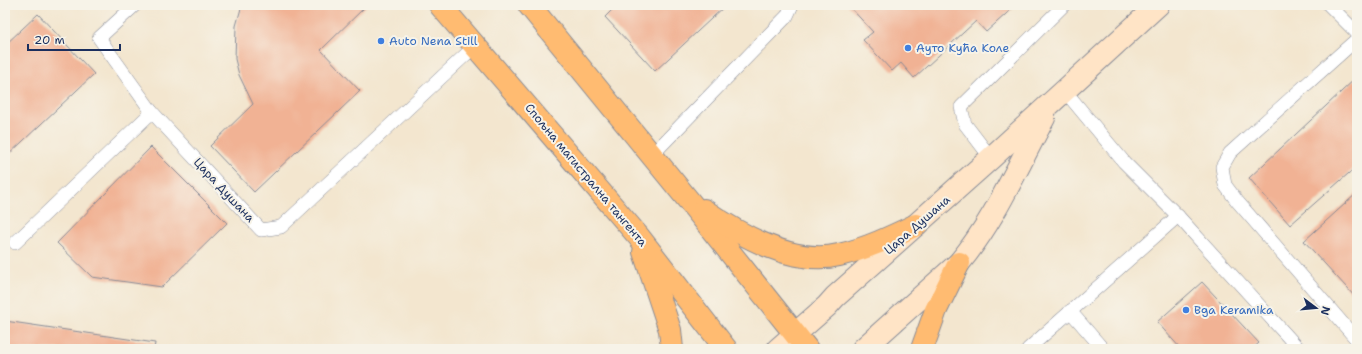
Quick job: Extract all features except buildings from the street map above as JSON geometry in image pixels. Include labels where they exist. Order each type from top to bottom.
[{"type":"main road","name":"Спољна магистрална тангента","points":[[440,5],[476,45],[639,238],[726,349]]},
{"type":"main road","points":[[529,5],[652,155],[801,341]]},
{"type":"main road","name":"Цара Душана","points":[[778,349],[801,341],[834,296],[916,226],[992,158],[1060,96],[1150,10]]},
{"type":"main road","name":"Цара Душана","points":[[863,349],[959,263],[972,248],[994,212],[1024,153],[1060,96]]},
{"type":"main road","points":[[689,201],[760,244],[804,256],[838,256],[866,247],[916,226]]},
{"type":"main road","points":[[639,238],[670,330],[672,349]]},
{"type":"main road","points":[[922,349],[936,310],[959,263]]},
{"type":"lane","name":"Цара Душана","points":[[135,5],[99,38],[152,112],[261,230],[281,227],[476,45]]},
{"type":"lane","points":[[652,155],[787,16],[792,5]]},
{"type":"lane","points":[[992,158],[965,124],[961,107],[1064,5]]},
{"type":"lane","points":[[1329,5],[1357,33]]},
{"type":"lane","points":[[1357,40],[1230,153],[1222,167],[1225,185],[1237,202],[1357,340]]},
{"type":"lane","points":[[1060,96],[1178,216],[1298,349]]},
{"type":"lane","points":[[15,243],[152,112]]},
{"type":"lane","points":[[1028,349],[1178,216]]},
{"type":"lane","points":[[1070,311],[1103,349]]},
{"type":"place","name":"Auto Nena Still","points":[[381,41]]},
{"type":"place","name":"Ауто Кућа Коле","points":[[908,48]]},
{"type":"place","name":"Bga Keramika","points":[[1186,310]]}]
